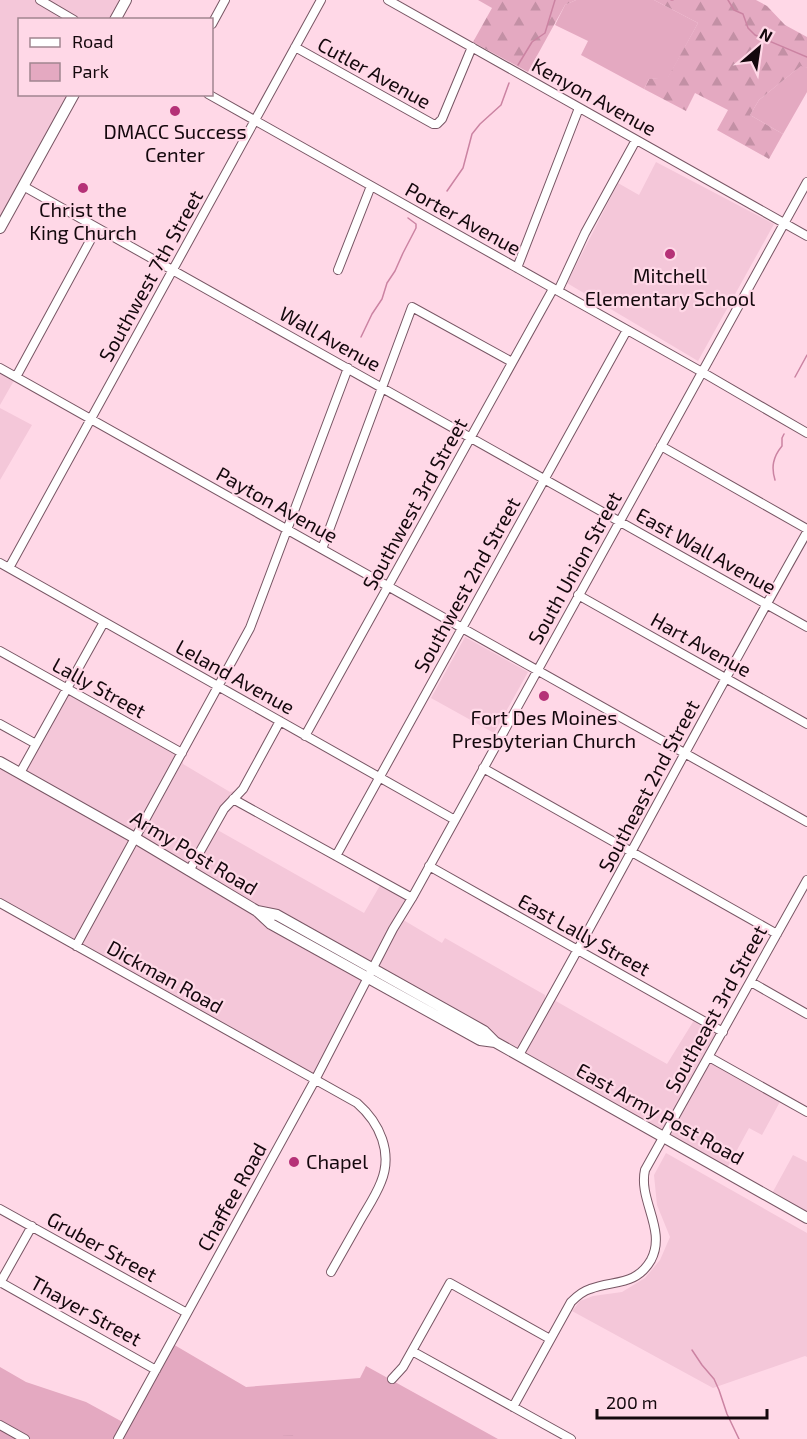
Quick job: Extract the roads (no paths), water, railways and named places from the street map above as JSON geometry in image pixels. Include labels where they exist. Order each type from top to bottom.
[{"type":"main road","points":[[116,18],[126,0]]},
{"type":"main road","points":[[1,224],[73,96]]},
{"type":"main road","name":"Army Post Road","points":[[0,762],[135,838],[256,911],[277,915],[370,974]]},
{"type":"main road","name":"East Army Post Road","points":[[370,974],[484,1031],[495,1042],[807,1218]]},
{"type":"street","points":[[40,0],[71,18]]},
{"type":"street","points":[[213,22],[225,0]]},
{"type":"street","name":"Southwest 7th Street","points":[[9,568],[321,0]]},
{"type":"street","name":"Kenyon Avenue","points":[[388,0],[807,236]]},
{"type":"street","name":"Cutler Avenue","points":[[295,47],[430,123],[437,124],[442,118],[472,47]]},
{"type":"street","name":"Porter Avenue","points":[[211,96],[807,433]]},
{"type":"street","points":[[517,268],[579,108]]},
{"type":"street","name":"Southwest 3rd Street","points":[[305,735],[512,362],[555,290],[636,140]]},
{"type":"street","name":"South Union Street","points":[[370,974],[807,182]]},
{"type":"street","name":"Wall Avenue","points":[[23,186],[620,521]]},
{"type":"street","points":[[338,270],[371,186]]},
{"type":"street","points":[[16,377],[97,228]]},
{"type":"street","points":[[322,549],[412,307],[512,362]]},
{"type":"street","name":"Southwest 2nd Street","points":[[336,856],[627,330]]},
{"type":"street","name":"Payton Avenue","points":[[0,368],[807,822]]},
{"type":"street","points":[[76,946],[250,628],[348,368]]},
{"type":"street","points":[[661,446],[807,531]]},
{"type":"street","name":"East Wall Avenue","points":[[620,521],[807,627]]},
{"type":"street","name":"Southeast 2nd Street","points":[[519,1055],[807,531]]},
{"type":"street","name":"Leland Avenue","points":[[0,563],[454,820]]},
{"type":"street","name":"Hart Avenue","points":[[578,595],[807,724]]},
{"type":"street","points":[[20,773],[104,622]]},
{"type":"street","name":"Lally Street","points":[[0,651],[182,753]]},
{"type":"street","points":[[189,871],[224,809],[243,789],[280,722]]},
{"type":"street","points":[[0,724],[36,744]]},
{"type":"street","points":[[483,768],[777,934]]},
{"type":"street","points":[[233,799],[412,898]]},
{"type":"street","name":"East Lally Street","points":[[429,866],[723,1032]]},
{"type":"street","name":"Southeast 3rd Street","points":[[513,1407],[567,1309],[577,1296],[591,1288],[619,1283],[633,1277],[640,1273],[651,1260],[656,1237],[645,1193],[644,1176],[648,1162],[709,1058],[807,880]]},
{"type":"street","name":"Dickman Road","points":[[0,903],[357,1103],[365,1110],[381,1133],[386,1162],[381,1182],[331,1272]]},
{"type":"street","name":"Chaffee Road","points":[[118,1439],[315,1080],[370,974]]},
{"type":"street","points":[[751,982],[807,1014]]},
{"type":"street","points":[[709,1058],[807,1112]]},
{"type":"street","name":"Gruber Street","points":[[0,1209],[187,1313]]},
{"type":"street","points":[[0,1282],[32,1226]]},
{"type":"street","name":"Thayer Street","points":[[0,1282],[156,1370]]},
{"type":"street","points":[[392,1379],[403,1367],[450,1283],[550,1339]]},
{"type":"street","points":[[412,1351],[571,1439]]},
{"type":"street","points":[[0,1425],[24,1439]]},
{"type":"waterway","points":[[518,65],[532,42],[545,33],[555,0]]},
{"type":"waterway","points":[[728,0],[734,10],[743,14],[748,28],[755,35],[807,57]]},
{"type":"waterway","points":[[447,191],[463,168],[472,134],[501,105],[509,83]]},
{"type":"waterway","points":[[361,337],[416,228],[416,224],[408,218]]},
{"type":"waterway","points":[[795,377],[807,355]]},
{"type":"waterway","points":[[775,480],[774,462],[782,446],[784,434]]},
{"type":"waterway","points":[[692,1350],[714,1379],[739,1439]]},
{"type":"place","name":"DMACC Success Center","points":[[175,111]]},
{"type":"place","name":"Christ the King Church","points":[[83,188]]},
{"type":"place","name":"Mitchell Elementary School","points":[[670,254]]},
{"type":"place","name":"Fort Des Moines Presbyterian Church","points":[[544,696]]},
{"type":"place","name":"Chapel","points":[[294,1162]]}]
